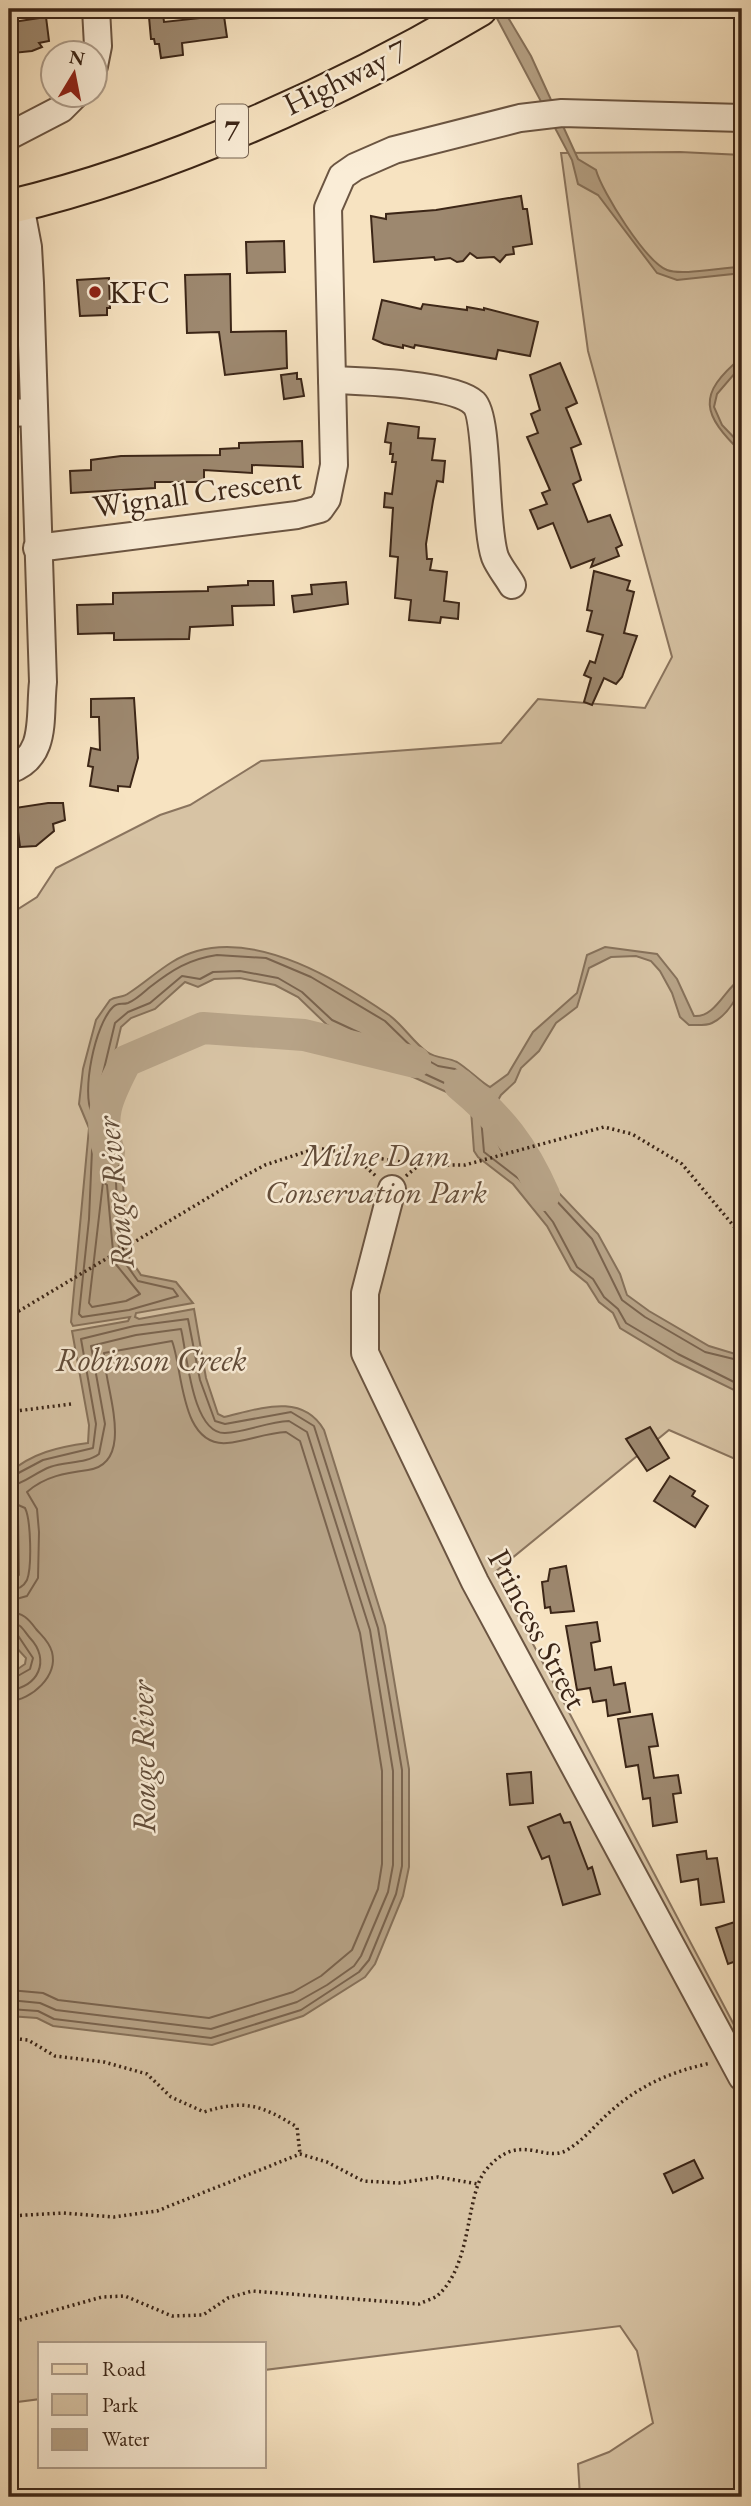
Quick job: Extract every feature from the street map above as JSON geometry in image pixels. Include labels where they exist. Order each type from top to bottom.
[{"type":"main road","name":"Highway 7","points":[[14,206],[202,144],[322,92],[476,11]]},
{"type":"street","points":[[96,9],[98,38]]},
{"type":"street","points":[[9,136],[62,108]]},
{"type":"street","points":[[512,585],[495,557],[486,509],[482,432],[474,403],[462,396],[446,392],[378,382],[332,380],[328,208],[342,176],[355,167],[394,150],[520,118],[562,113],[742,118]]},
{"type":"street","points":[[9,770],[31,759],[39,744],[43,682],[37,548],[22,413],[28,247],[14,206]]},
{"type":"street","name":"Wignall Crescent","points":[[37,548],[266,520],[320,509],[327,499],[334,465],[332,380]]},
{"type":"street","name":"Princess Street","points":[[392,1189],[365,1293],[365,1353],[475,1582],[736,2068]]},
{"type":"path","points":[[9,1317],[241,1178],[317,1147],[419,1165],[465,1165],[604,1127],[632,1133],[682,1164],[742,1236]]},
{"type":"path","points":[[9,1412],[71,1404]]},
{"type":"path","points":[[9,2038],[28,2040],[55,2056],[104,2062],[147,2074],[171,2097],[204,2112],[230,2104],[265,2108],[296,2127],[300,2154]]},
{"type":"path","points":[[9,2323],[102,2297],[125,2296],[172,2316],[203,2315],[228,2298],[252,2291],[419,2304],[439,2295],[455,2271],[466,2239],[478,2184],[484,2173],[502,2155],[529,2148],[546,2153],[565,2152],[641,2088],[679,2070],[736,2068]]},
{"type":"path","points":[[9,2216],[63,2213],[114,2217],[157,2211],[300,2154],[327,2162],[363,2181],[399,2183],[438,2177],[478,2184]]},
{"type":"green space","name":"Milne Dam Conservation Park","points":[[680,152],[742,155],[742,1462],[669,1430],[495,1572],[742,2040],[742,2497],[580,2497],[578,2464],[609,2452],[653,2423],[637,2351],[620,2326],[266,2370],[266,2342],[38,2342],[38,2399],[9,2403],[9,921],[12,913],[37,897],[56,868],[160,815],[190,805],[261,761],[501,743],[538,699],[645,708],[672,657],[588,351],[561,153]]},
{"type":"water","points":[[492,9],[503,9],[531,56],[578,159],[596,170],[616,209],[648,254],[658,264],[674,272],[742,267],[742,273],[677,280],[657,273],[598,195],[578,184],[572,160]]},
{"type":"water","points":[[742,357],[742,365],[717,394],[714,407],[722,425],[742,446],[742,453],[719,427],[712,416],[710,405],[711,394],[717,383]]},
{"type":"water","name":"Robinson Creek","points":[[222,947],[247,948],[298,963],[369,1001],[394,1019],[427,1052],[457,1062],[490,1087],[508,1074],[533,1032],[577,993],[587,955],[605,947],[657,954],[677,979],[694,1016],[709,1012],[742,978],[741,984],[728,1010],[718,1020],[707,1025],[689,1025],[680,1017],[672,993],[651,961],[636,956],[611,957],[589,968],[577,1007],[556,1023],[539,1051],[521,1068],[515,1082],[501,1095],[493,1109],[498,1130],[506,1145],[543,1167],[557,1191],[598,1234],[620,1274],[627,1295],[709,1346],[742,1356],[742,1394],[675,1361],[620,1328],[613,1313],[599,1302],[587,1283],[571,1270],[547,1226],[513,1184],[478,1157],[474,1151],[471,1110],[460,1098],[411,1076],[356,1039],[327,1025],[298,997],[275,985],[240,978],[214,979],[198,987],[185,982],[155,1009],[131,1018],[121,1027],[105,1095],[110,1137],[123,1181],[126,1247],[141,1275],[176,1282],[193,1303],[136,1313],[135,1317],[139,1319],[194,1309],[206,1378],[218,1414],[224,1417],[265,1408],[292,1407],[315,1418],[324,1430],[385,1626],[409,1769],[409,1867],[403,1896],[375,1964],[365,1977],[303,2016],[212,2045],[53,2026],[37,2018],[9,2016],[9,1683],[12,1673],[25,1664],[26,1658],[14,1645],[9,1626],[13,1532],[9,1473],[27,1460],[46,1452],[88,1443],[89,1425],[72,1331],[128,1321],[130,1317],[73,1326],[71,1322],[89,1128],[79,1104],[83,1069],[96,1020],[110,1000],[127,995],[161,969],[187,954]]},
{"type":"building","points":[[199,9],[223,9],[227,37],[182,43],[183,55],[161,58],[159,44],[155,44],[154,39],[151,39],[149,17],[163,14],[164,22],[201,18]]},
{"type":"building","points":[[46,17],[49,38],[38,38],[38,49],[13,53],[10,32],[14,31],[13,22]]},
{"type":"building","points":[[521,196],[523,209],[527,209],[532,244],[513,247],[514,254],[506,255],[500,262],[494,257],[477,258],[470,253],[463,261],[457,262],[450,258],[435,260],[434,257],[374,262],[371,216],[386,219],[386,214],[436,210]]},
{"type":"building","points":[[284,241],[285,272],[247,273],[246,242]]},
{"type":"building","points":[[230,274],[231,332],[286,331],[287,368],[225,375],[219,332],[187,333],[185,275]]},
{"type":"building","points":[[109,278],[110,308],[107,308],[107,315],[80,316],[77,280]]},
{"type":"building","points":[[382,300],[421,309],[423,304],[467,310],[467,307],[484,308],[538,322],[530,356],[498,350],[496,359],[415,345],[414,348],[403,345],[403,348],[384,344],[373,339]]},
{"type":"building","points":[[560,363],[577,403],[566,408],[581,444],[571,448],[581,480],[573,484],[588,522],[610,515],[622,545],[616,548],[619,556],[591,567],[594,559],[571,568],[553,523],[538,529],[530,510],[547,504],[542,493],[550,490],[527,437],[538,433],[531,414],[540,410],[530,375]]},
{"type":"building","points":[[297,373],[304,396],[284,399],[281,375]]},
{"type":"building","points":[[388,423],[419,427],[418,438],[435,439],[432,460],[445,461],[443,482],[437,481],[433,501],[426,544],[427,559],[432,559],[430,570],[447,572],[444,601],[459,603],[458,619],[441,617],[440,623],[409,620],[411,600],[395,598],[398,557],[390,556],[393,508],[384,507],[385,493],[392,494],[396,462],[392,462],[391,443],[385,442]]},
{"type":"building","points":[[302,441],[303,467],[252,465],[252,473],[204,470],[204,482],[155,482],[155,488],[71,493],[70,471],[91,470],[91,460],[121,456],[220,455],[220,449],[239,448],[239,443]]},
{"type":"building","points":[[594,571],[630,581],[627,590],[634,592],[624,633],[637,636],[622,677],[616,684],[604,678],[592,705],[584,702],[591,678],[584,675],[590,661],[595,663],[603,635],[587,631],[592,611],[587,610]]},
{"type":"building","points":[[248,581],[273,581],[274,605],[232,606],[233,625],[190,627],[189,639],[114,640],[114,633],[78,634],[77,605],[113,604],[113,593],[208,591],[208,587],[248,585]]},
{"type":"building","points":[[346,582],[348,604],[294,612],[292,596],[312,594],[311,585]]},
{"type":"building","points":[[134,698],[138,758],[130,787],[118,786],[118,791],[90,786],[93,767],[88,766],[91,748],[100,750],[99,717],[91,717],[91,699]]},
{"type":"building","points":[[63,803],[65,820],[53,824],[54,831],[36,846],[20,847],[15,808]]},
{"type":"building","points":[[650,1427],[669,1458],[647,1471],[626,1439]]},
{"type":"building","points":[[670,1476],[695,1491],[692,1496],[708,1506],[695,1527],[654,1501]]},
{"type":"building","points":[[566,1566],[574,1611],[551,1613],[550,1607],[545,1608],[542,1582],[548,1581],[550,1569]]},
{"type":"building","points":[[597,1622],[600,1641],[591,1643],[595,1670],[611,1667],[614,1685],[625,1683],[630,1712],[608,1716],[606,1700],[593,1702],[590,1688],[577,1690],[566,1626]]},
{"type":"building","points":[[652,1714],[658,1746],[649,1747],[654,1778],[678,1775],[681,1793],[673,1794],[677,1822],[653,1826],[650,1798],[643,1799],[638,1765],[626,1767],[618,1719]]},
{"type":"building","points":[[531,1772],[533,1803],[510,1805],[507,1774]]},
{"type":"building","points":[[560,1814],[564,1823],[570,1822],[588,1869],[592,1867],[600,1894],[563,1905],[549,1856],[542,1859],[528,1827]]},
{"type":"building","points":[[706,1851],[707,1859],[717,1858],[724,1902],[701,1905],[698,1879],[681,1882],[677,1855]]},
{"type":"building","points":[[738,1921],[742,1934],[742,1959],[728,1964],[716,1928]]},
{"type":"building","points":[[694,2160],[703,2178],[673,2193],[664,2174]]},
{"type":"waterway","name":"Rouge River","points":[[109,1152],[104,1127],[105,1115],[110,1095],[126,1061],[203,1028],[304,1035],[415,1062]]},
{"type":"waterway","name":"Rouge River","points":[[460,1085],[499,1122],[519,1148],[544,1195]]},
{"type":"place","name":"KFC","points":[[95,292]]}]
